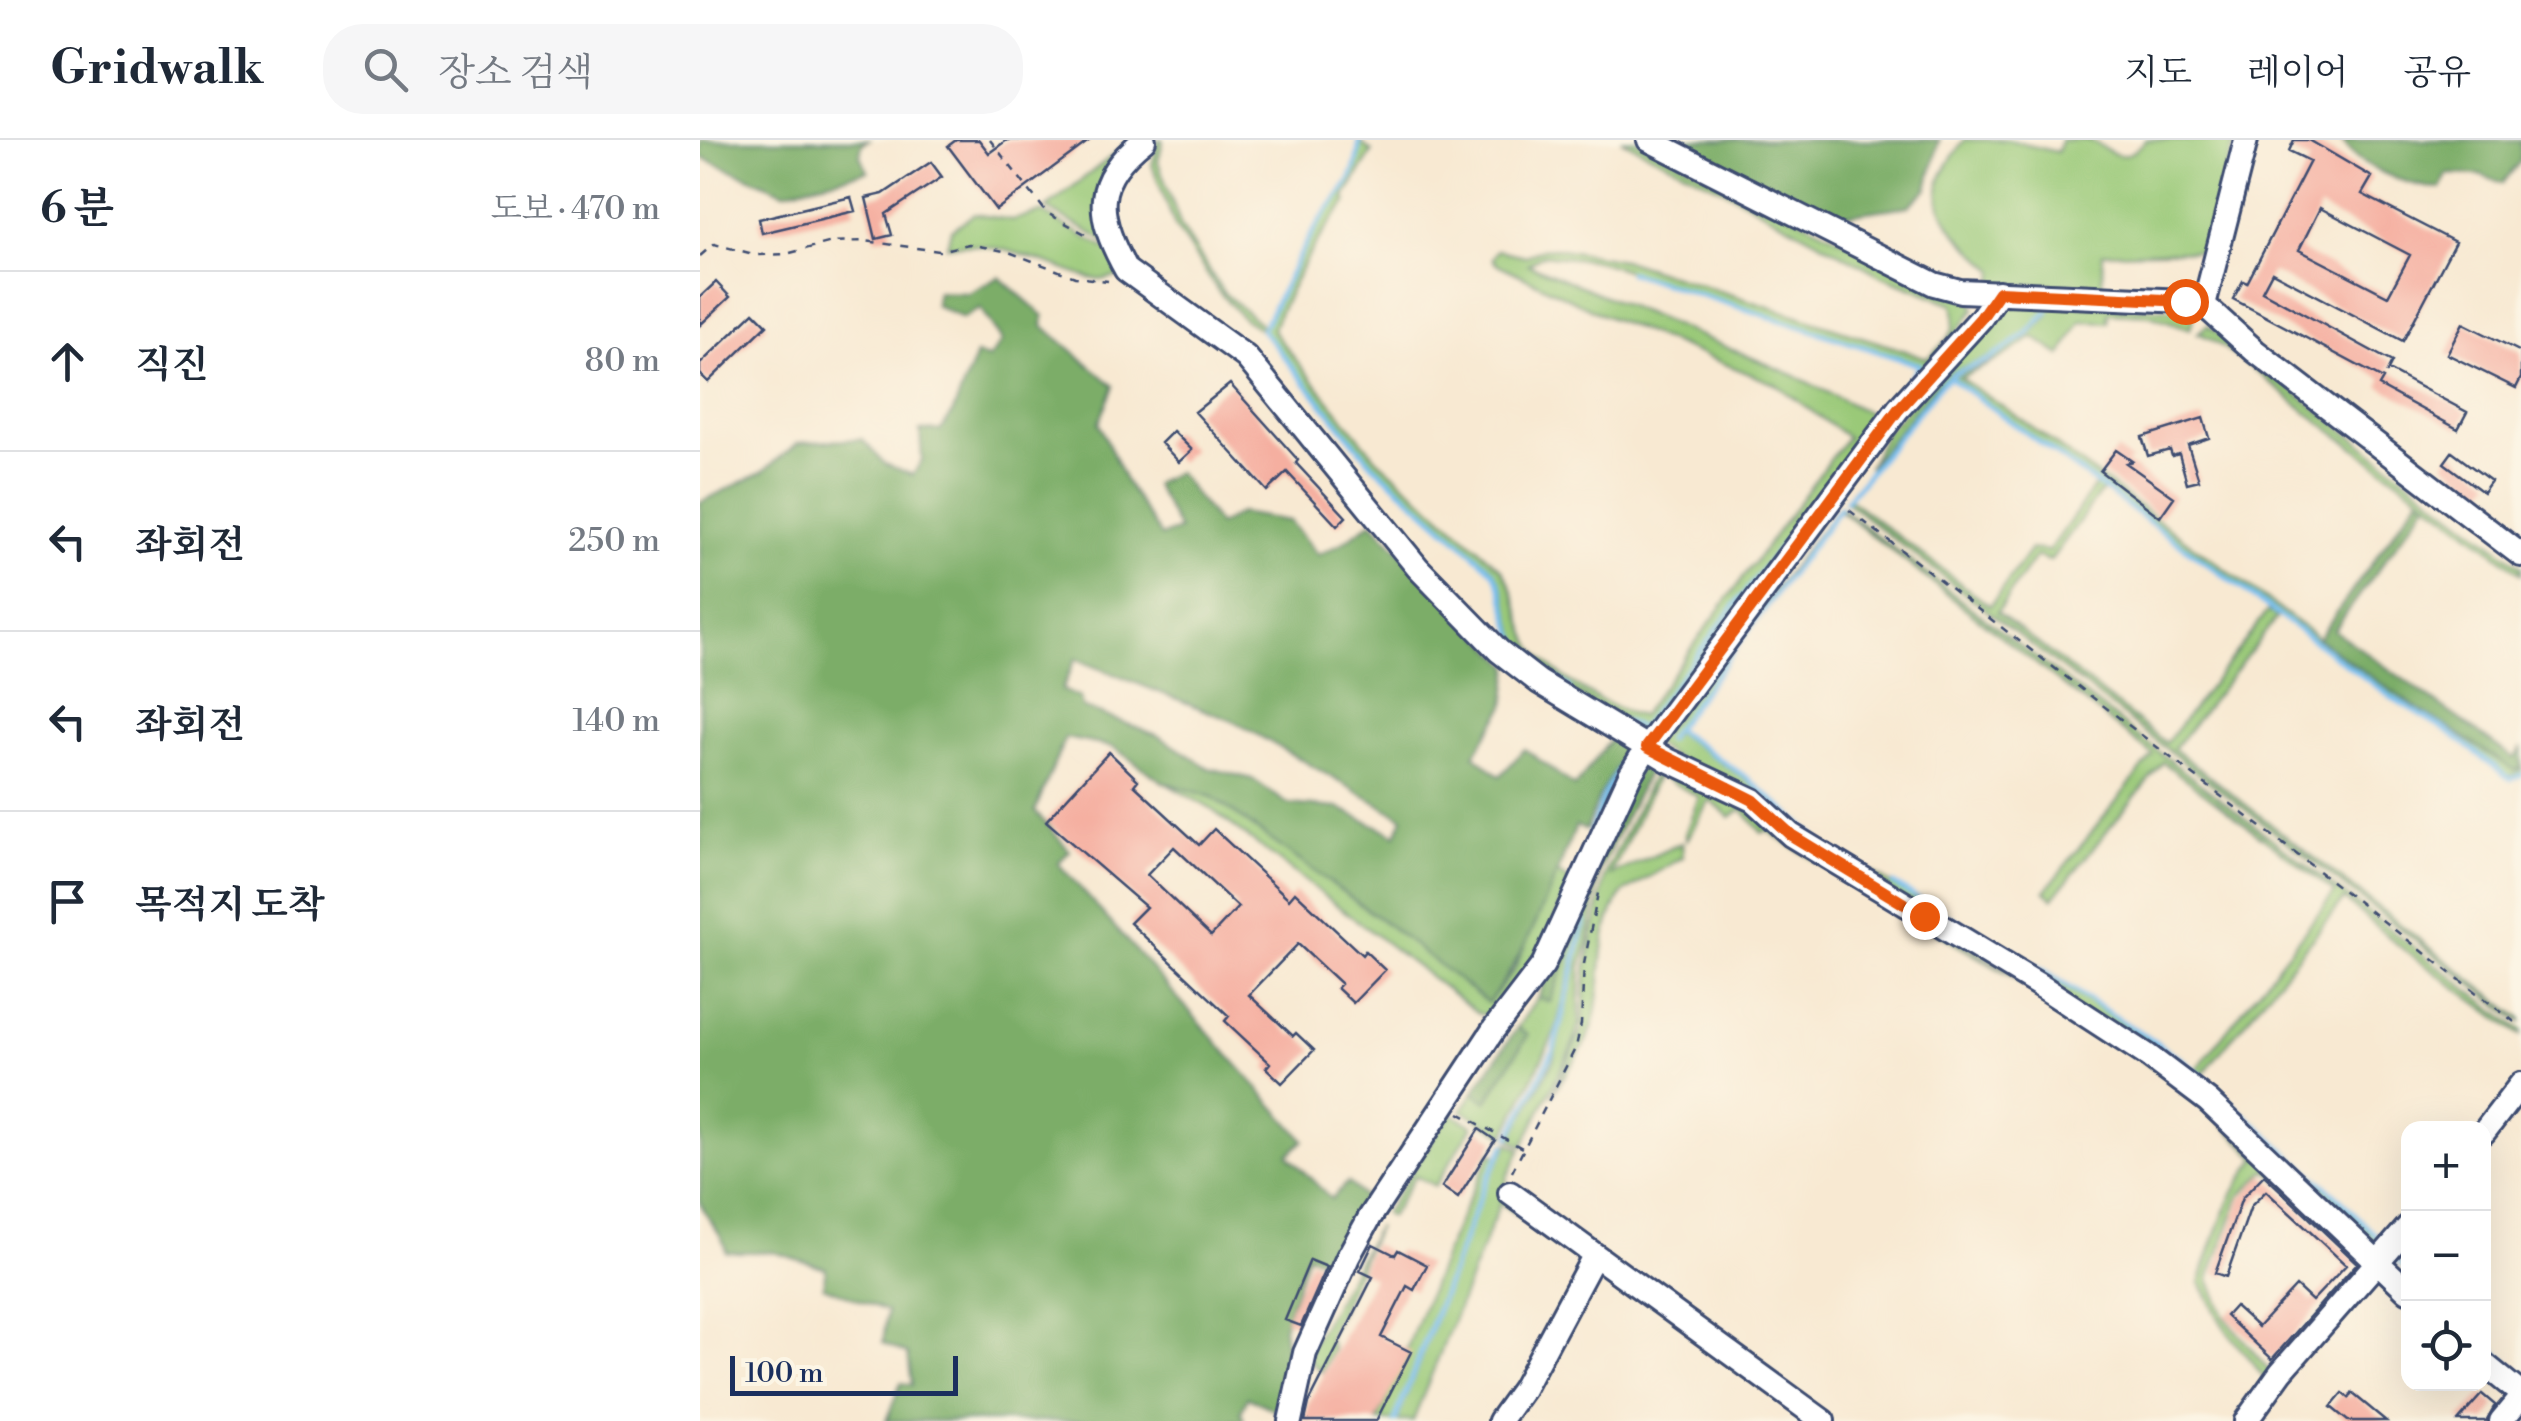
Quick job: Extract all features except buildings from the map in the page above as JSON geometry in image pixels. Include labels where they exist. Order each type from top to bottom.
[{"type":"street","points":[[1144,140],[1124,156],[1103,192],[1121,260],[1246,357],[1418,568],[1499,651],[1539,682],[1647,747],[1753,800],[1791,835],[2044,988],[2179,1077],[2272,1159],[2401,1284]]},
{"type":"street","points":[[1648,140],[1934,284],[1960,291],[2204,305],[2255,351],[2521,555]]},
{"type":"street","points":[[2204,305],[2246,140]]},
{"type":"street","points":[[1290,1421],[1305,1353],[1370,1216],[1494,1029],[1543,964],[1647,747],[1898,410],[1981,318],[1999,292]]},
{"type":"street","points":[[2491,1123],[2521,1084]]},
{"type":"street","points":[[1510,1193],[1823,1421]]},
{"type":"street","points":[[2246,1421],[2281,1372],[2401,1236]]},
{"type":"street","points":[[1500,1421],[1542,1354],[1594,1256]]},
{"type":"street","points":[[2491,1370],[2521,1395],[2500,1421]]},
{"type":"path","points":[[700,256],[714,244],[758,255],[786,254],[832,242],[866,241],[939,251],[969,244],[1009,252],[1075,277],[1102,282],[1120,279],[1121,260],[1046,213],[990,140]]},
{"type":"path","points":[[1832,497],[2521,1027]]},
{"type":"path","points":[[1510,1193],[1509,1180],[1523,1148],[1576,1046],[1584,964],[1599,888]]},
{"type":"path","points":[[1444,1106],[1523,1148]]},
{"type":"green space","points":[[700,140],[868,140],[862,144],[860,156],[868,171],[784,192],[700,157]]},
{"type":"green space","points":[[1158,140],[1163,140],[1158,162],[1181,226],[1223,292],[1263,326],[1261,330],[1244,319],[1218,291],[1175,226],[1152,165]]},
{"type":"green space","points":[[1621,140],[1636,140],[1973,303],[1974,310],[1644,738],[1610,716],[1642,729],[1921,364],[1597,261],[1543,255],[1528,264],[1793,375],[1878,418],[1641,727],[1574,692],[1528,655],[1516,634],[1494,570],[1373,464],[1263,330],[1315,231],[1350,180],[1360,142],[1372,152],[1345,197],[1347,202],[1296,278],[1273,328],[1275,334],[1377,459],[1502,569],[1531,643],[1550,666],[1580,688],[1628,713],[1641,716],[1847,437],[1775,384],[1603,315],[1495,263],[1492,258],[1497,250],[1526,256],[1556,248],[1628,261],[1927,358],[1950,335],[1953,304],[1882,276],[1720,188]]},
{"type":"green space","points":[[1675,140],[1939,140],[1927,189],[1909,206],[1832,217]]},
{"type":"green space","points":[[1964,140],[2008,140],[2057,152],[2061,140],[2087,140],[2120,155],[2146,140],[2235,140],[2204,251],[2103,253],[2102,286],[1994,284],[1995,270],[1955,232],[1941,208],[1940,181]]},
{"type":"green space","points":[[2342,140],[2521,140],[2521,160],[2503,183],[2479,175],[2447,174],[2441,189],[2386,174],[2360,159]]},
{"type":"green space","points":[[1127,144],[1113,163],[1110,244],[1046,208]]},
{"type":"green space","points":[[1041,212],[1114,253],[1120,276],[1089,278],[1001,249],[947,246],[951,230],[974,214],[1012,220]]},
{"type":"green space","points":[[999,277],[1044,316],[1043,326],[1114,386],[1099,423],[1125,481],[1161,536],[1179,530],[1154,484],[1177,472],[1219,525],[1240,513],[1289,521],[1318,555],[1372,522],[1510,666],[1505,706],[1474,755],[1500,776],[1525,749],[1575,787],[1614,734],[1641,749],[1591,833],[1627,754],[1600,795],[1586,830],[1576,826],[1527,940],[1488,1003],[1212,797],[1163,782],[1113,747],[1065,738],[1035,811],[1070,851],[1058,863],[1304,1140],[1288,1155],[1331,1199],[1348,1182],[1369,1202],[1334,1263],[1307,1255],[1283,1327],[1290,1381],[1281,1413],[1248,1397],[1241,1412],[1244,1421],[886,1421],[901,1383],[912,1385],[908,1354],[883,1343],[887,1311],[823,1286],[826,1268],[773,1252],[726,1252],[700,1199],[700,502],[761,473],[798,443],[862,439],[885,464],[913,475],[922,460],[920,431],[941,430],[952,414],[976,355],[989,358],[1002,341],[980,308],[963,318],[935,305],[937,292],[968,293]],"holes":[[[1075,659],[1235,722],[1403,818],[1396,835],[1339,808],[1288,804],[1252,779],[1209,768],[1157,735],[1082,707],[1080,698],[1062,690]]]},
{"type":"green space","points":[[2011,302],[2182,310],[2194,317],[2190,329],[2150,315],[2109,313],[2108,322],[2081,321],[2061,356],[2034,337],[1992,363],[1960,378],[2347,659],[2516,771],[2521,767],[2521,774],[2509,776],[2449,730],[2394,697],[1951,377],[1990,362],[2000,351],[1952,372],[1937,384],[1868,468],[1886,432],[1997,310]],"holes":[[[2049,309],[2027,337],[2003,349],[2024,335]]]},
{"type":"green space","points":[[2207,325],[2521,566],[2521,574],[2235,356],[2198,333]]},
{"type":"green space","points":[[2097,483],[2104,488],[2050,561],[2036,556],[1997,612],[2166,743],[2268,611],[2277,617],[2174,749],[2521,1018],[2521,1022],[1846,502],[1849,499],[1990,606],[2031,549],[2049,551]]},
{"type":"green space","points":[[2419,497],[2428,502],[2334,630],[2514,758],[2521,749],[2521,767],[2516,771],[2318,639]]},
{"type":"green space","points":[[1839,507],[1666,742],[1676,732],[1744,778],[1824,845],[2043,973],[2177,1058],[2350,1210],[2383,1245],[2401,1223],[2401,1226],[2379,1251],[2181,1077],[1653,744]]},
{"type":"green space","points":[[1841,508],[2521,1030],[2521,1035],[2403,949],[2344,899],[2202,1075],[2196,1070],[2335,892],[2163,762],[2053,898],[2045,891],[2153,755]]},
{"type":"green space","points":[[1520,648],[1562,685],[1513,654]]},
{"type":"green space","points":[[1646,754],[1654,759],[1600,870],[1550,1002],[1538,997],[1592,867]]},
{"type":"green space","points":[[1660,761],[1721,788],[1853,884],[1766,830],[1762,833],[1742,809],[1730,817],[1709,800],[1687,840],[1685,834],[1699,797],[1658,775],[1611,875],[1682,843],[1683,857],[1623,893],[1615,907],[1605,936],[1593,1025],[1552,1096],[1582,1029],[1587,963],[1606,873]]},
{"type":"green space","points":[[1163,782],[1212,797],[1488,1003],[1514,970],[1557,873],[1571,882],[1542,948],[1499,1009],[1490,1015],[1479,1014],[1211,809]]},
{"type":"green space","points":[[1600,870],[1581,966],[1579,1024],[1523,1146],[1511,1139],[1553,1060],[1586,923],[1556,1030],[1505,1135],[1462,1110],[1473,1093],[1487,1100],[1528,1035],[1517,1028],[1538,997],[1550,1001]]},
{"type":"green space","points":[[1938,929],[2155,1064],[2204,1103],[2280,1175],[2277,1179],[2267,1170],[2240,1196],[2209,1279],[2224,1316],[2273,1375],[2268,1385],[2225,1328],[2200,1283],[2229,1201],[2257,1159],[2222,1124],[2146,1062],[2063,1007],[1935,932]]},
{"type":"green space","points":[[1517,1028],[1528,1035],[1487,1101],[1473,1093]]},
{"type":"green space","points":[[1450,1113],[1473,1126],[1435,1186],[1415,1176],[1390,1217],[1384,1214]]},
{"type":"green space","points":[[1509,1143],[1521,1149],[1507,1177],[1506,1188],[1587,1262],[1500,1203],[1413,1421],[1397,1421],[1486,1183]]},
{"type":"green space","points":[[1491,1153],[1498,1156],[1484,1182],[1394,1421],[1377,1421],[1445,1252]]},
{"type":"green space","points":[[1377,1226],[1328,1338],[1333,1349],[1322,1372],[1310,1361],[1311,1346]]},
{"type":"waterway","points":[[1359,140],[1350,179],[1314,230],[1262,330],[1372,464],[1493,571],[1520,646],[1536,664],[1569,688]]},
{"type":"waterway","points":[[1629,272],[1920,365],[1902,389]]},
{"type":"waterway","points":[[1846,501],[1942,383],[1953,374],[1990,359],[2027,334],[2048,311]]},
{"type":"waterway","points":[[1949,377],[2393,698],[2448,731],[2508,777],[2521,775]]},
{"type":"waterway","points":[[1625,722],[1641,728],[1837,473]]},
{"type":"waterway","points":[[1667,740],[1840,508]]},
{"type":"waterway","points":[[1676,730],[1746,777],[1815,837]]},
{"type":"waterway","points":[[1590,834],[1605,793],[1627,754]]},
{"type":"waterway","points":[[1893,884],[2059,981],[2181,1059],[2341,1200],[2384,1244]]},
{"type":"waterway","points":[[1510,1137],[1554,1049],[1585,921]]},
{"type":"waterway","points":[[1395,1421],[1485,1183],[1505,1145]]},
{"type":"waterway","points":[[2396,1260],[2401,1265]]},
{"type":"waterway","points":[[2491,1347],[2521,1375]]},
{"type":"route","points":[[1924,916],[1791,835],[1753,800],[1647,747],[1852,468],[1999,292],[2185,301]]}]
